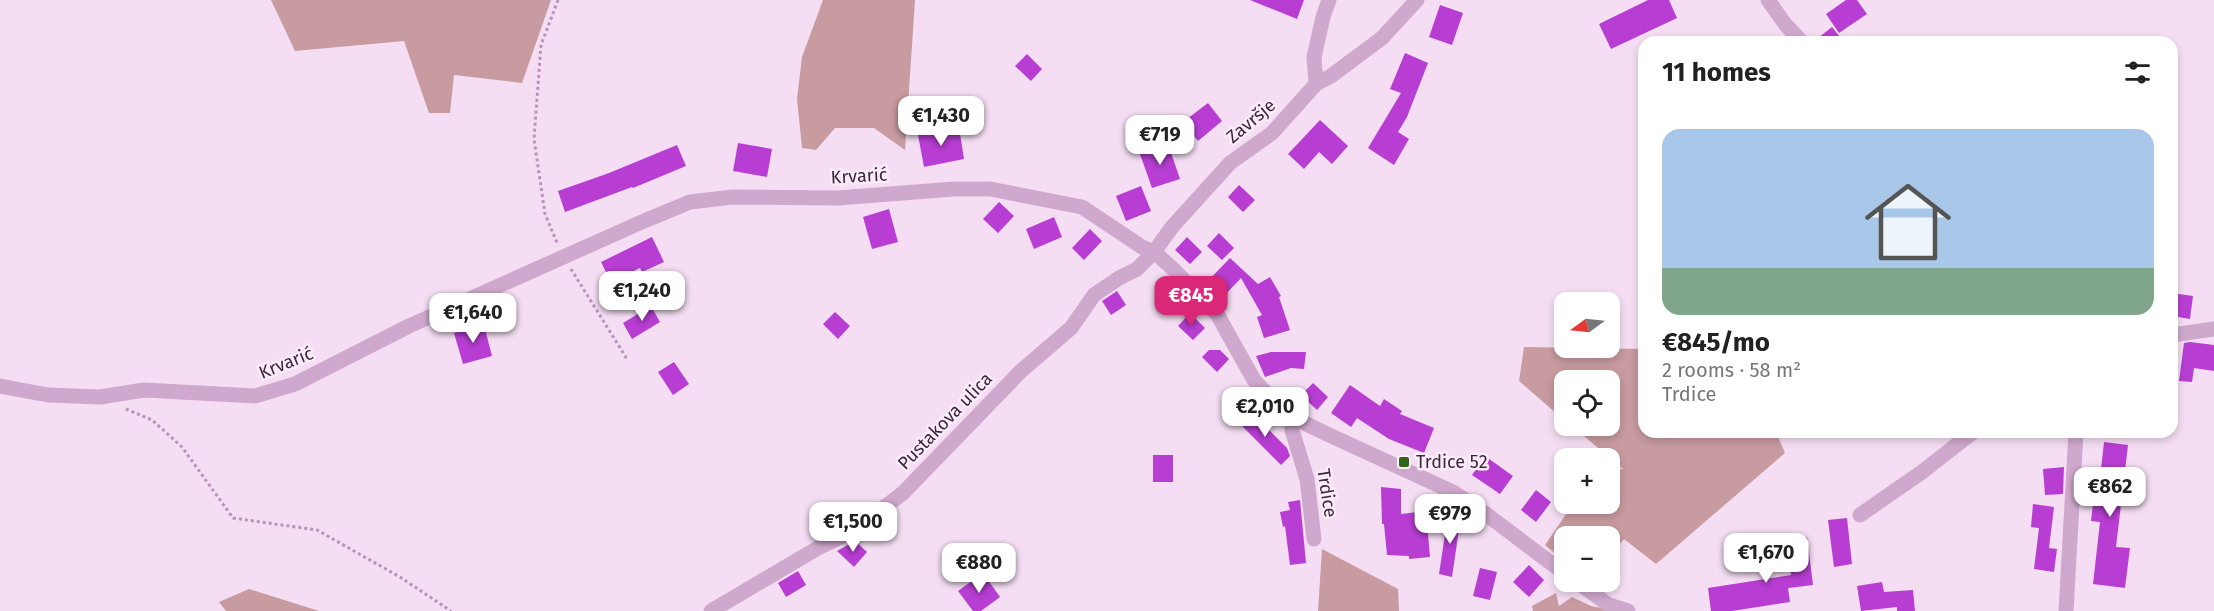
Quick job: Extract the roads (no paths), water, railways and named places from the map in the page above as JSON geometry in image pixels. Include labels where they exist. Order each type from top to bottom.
[{"type":"street","points":[[1316,84],[1314,57],[1329,0]]},
{"type":"street","name":"Završje","points":[[1154,252],[1172,227],[1222,171],[1272,133],[1316,84],[1331,76],[1382,38],[1417,0]]},
{"type":"street","points":[[1768,0],[1796,36]]},
{"type":"street","name":"Krvarić","points":[[0,386],[48,395],[100,397],[144,390],[255,396],[295,384],[409,326],[690,202],[733,197],[838,198],[954,189],[990,189],[1082,207],[1142,247],[1154,252]]},
{"type":"street","points":[[1154,252],[1217,314],[1254,380],[1281,409],[1294,418],[1453,492],[1554,565]]},
{"type":"street","name":"Pustakova ulica","points":[[711,611],[818,548],[853,531],[885,508],[903,493],[1021,371],[1071,328],[1094,295],[1137,269],[1154,252]]},
{"type":"street","points":[[2178,334],[2214,329]]},
{"type":"street","name":"Trdice","points":[[1294,418],[1292,430],[1307,479],[1314,538]]},
{"type":"street","points":[[1860,515],[1922,472],[1965,438]]},
{"type":"street","points":[[2066,611],[2076,438]]},
{"type":"street","points":[[1590,592],[1609,606],[1628,611]]},
{"type":"place","name":"Trdice 52","points":[[1404,462]]}]
